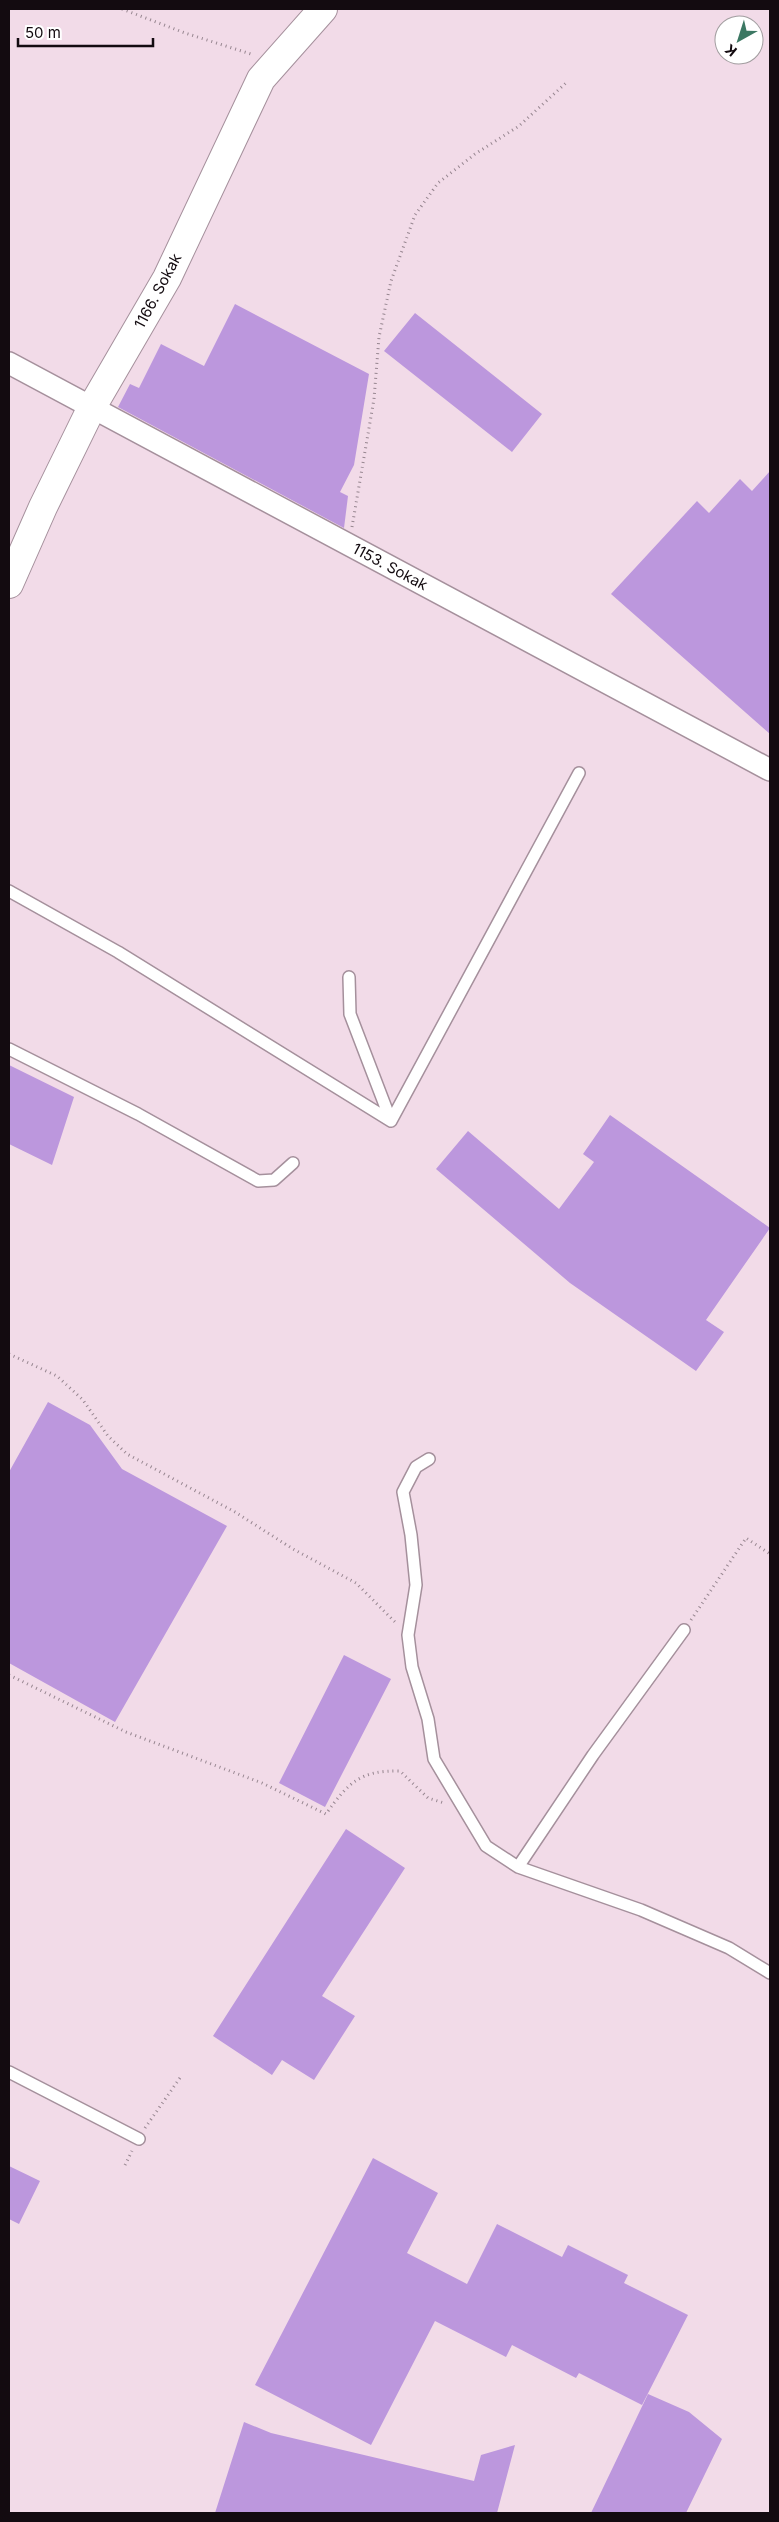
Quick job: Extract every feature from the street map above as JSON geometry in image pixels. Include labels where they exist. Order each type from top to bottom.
[{"type":"street","name":"1166. Sokak","points":[[9,584],[43,507],[92,407],[167,278],[261,79],[323,9]]},
{"type":"street","name":"1153. Sokak","points":[[9,363],[770,770]]},
{"type":"lane","points":[[391,1121],[579,773]]},
{"type":"lane","points":[[9,891],[118,952],[391,1121]]},
{"type":"lane","points":[[349,977],[350,1014],[391,1121]]},
{"type":"lane","points":[[9,1050],[138,1114],[258,1181],[274,1180],[293,1163]]},
{"type":"lane","points":[[429,1459],[416,1467],[403,1492],[411,1535],[416,1584],[408,1635],[412,1667],[428,1719],[434,1759],[486,1846],[518,1867],[640,1910],[729,1948],[770,1973]]},
{"type":"lane","points":[[518,1867],[593,1755],[684,1630]]},
{"type":"lane","points":[[9,2072],[138,2139]]},
{"type":"path","points":[[122,9],[185,33],[276,62]]},
{"type":"path","points":[[349,545],[372,409],[379,338],[392,281],[416,215],[438,183],[475,154],[519,126],[566,83]]},
{"type":"path","points":[[9,1354],[57,1376],[82,1400],[108,1436],[127,1454],[235,1512],[293,1549],[356,1583],[408,1635]]},
{"type":"path","points":[[684,1630],[746,1538],[770,1554]]},
{"type":"path","points":[[9,1675],[126,1732],[262,1783],[326,1814],[343,1791],[362,1776],[381,1771],[400,1771],[428,1798],[462,1808]]},
{"type":"path","points":[[125,2165],[138,2139],[182,2075]]},
{"type":"building","points":[[235,304],[369,374],[354,465],[340,492],[348,496],[344,528],[118,407],[130,384],[139,388],[161,344],[204,366]]},
{"type":"building","points":[[415,313],[542,414],[512,452],[384,351]]},
{"type":"building","points":[[770,471],[770,734],[611,594],[697,501],[709,513],[740,479],[752,491]]},
{"type":"building","points":[[9,1065],[74,1097],[52,1165],[9,1144]]},
{"type":"building","points":[[610,1115],[770,1228],[706,1320],[724,1332],[696,1371],[570,1283],[436,1169],[468,1131],[559,1209],[594,1162],[583,1154]]},
{"type":"building","points":[[48,1402],[90,1425],[122,1469],[227,1526],[115,1722],[9,1663],[9,1472]]},
{"type":"building","points":[[344,1655],[391,1679],[325,1807],[279,1783]]},
{"type":"building","points":[[346,1829],[405,1868],[322,1996],[355,2016],[314,2080],[282,2060],[272,2075],[213,2036]]},
{"type":"building","points":[[373,2158],[438,2193],[407,2253],[467,2284],[497,2224],[562,2257],[568,2245],[628,2275],[624,2283],[688,2315],[642,2405],[579,2373],[576,2378],[512,2345],[506,2357],[435,2321],[371,2445],[255,2385]]},
{"type":"building","points":[[9,2166],[40,2181],[19,2224],[9,2219]]},
{"type":"building","points":[[648,2394],[689,2412],[722,2439],[686,2513],[591,2513]]},
{"type":"building","points":[[244,2422],[271,2433],[474,2481],[481,2455],[515,2445],[497,2513],[215,2513]]}]
